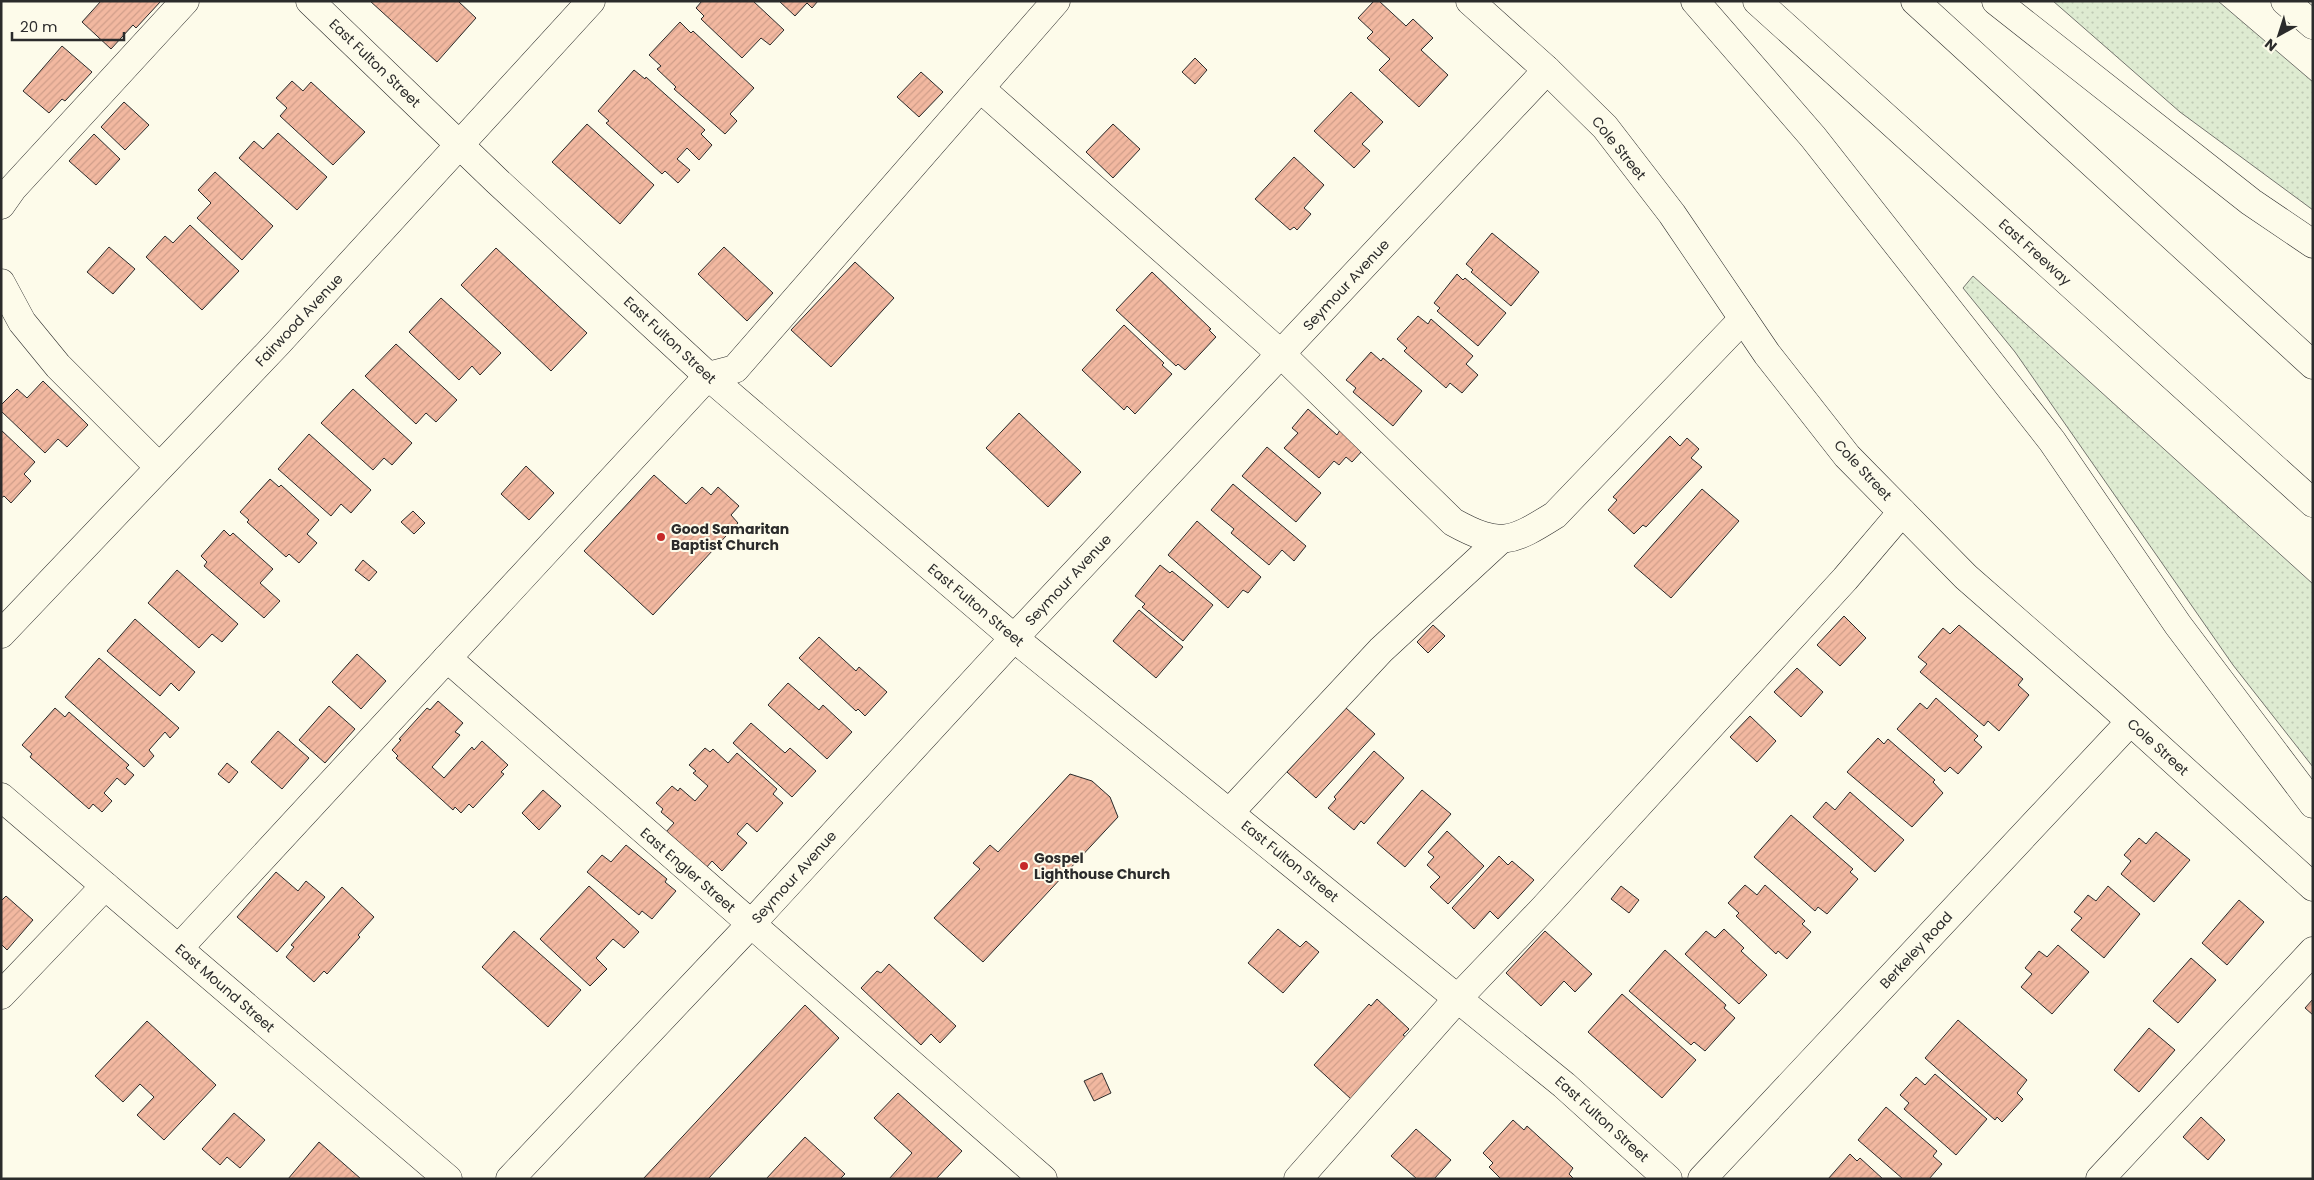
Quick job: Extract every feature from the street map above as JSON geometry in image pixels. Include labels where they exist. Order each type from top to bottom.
[{"type":"main road","points":[[1,205],[14,188],[185,1]]},
{"type":"main road","name":"East Fulton Street","points":[[310,1],[459,144],[708,376],[1014,638],[1564,1085],[1668,1179]]},
{"type":"main road","name":"Fairwood Avenue","points":[[1,634],[278,343],[591,1]]},
{"type":"main road","points":[[179,948],[708,376],[735,369],[1056,1]]},
{"type":"main road","name":"Cole Street","points":[[1470,1],[1547,70],[1604,127],[1672,214],[1742,319],[1847,456],[1966,577],[2313,887]]},
{"type":"main road","points":[[1695,1],[1814,137],[2052,441],[2178,625],[2313,804]]},
{"type":"main road","name":"East Freeway","points":[[1758,1],[2313,503]]},
{"type":"main road","points":[[1914,1],[2313,365]]},
{"type":"main road","points":[[1996,1],[2251,202],[2313,244]]},
{"type":"main road","points":[[2285,1],[2313,25]]},
{"type":"main road","name":"Seymour Avenue","points":[[510,1179],[750,925],[1014,638],[1547,70]]},
{"type":"main road","points":[[980,88],[1281,354],[1453,522],[1474,534],[1500,540],[1524,535],[1555,515],[1742,319]]},
{"type":"main road","points":[[1,284],[22,322],[58,366],[159,467]]},
{"type":"main road","points":[[1298,1179],[1458,998],[1544,908],[1845,579],[1902,512]]},
{"type":"main road","points":[[1230,812],[1381,650],[1500,540]]},
{"type":"main road","name":"East Engler Street","points":[[447,658],[750,925],[1043,1179]]},
{"type":"main road","name":"Berkeley Road","points":[[1702,1179],[2130,722]]},
{"type":"main road","name":"East Mound Street","points":[[1,796],[448,1179]]},
{"type":"main road","points":[[1,996],[105,886]]},
{"type":"main road","points":[[2100,1179],[2313,951]]},
{"type":"green space","points":[[2053,1],[2218,1],[2313,82],[2313,210],[2180,112]]},
{"type":"green space","points":[[1973,276],[2313,584],[2313,767],[2233,665],[2015,352],[1963,288]]},
{"type":"building","points":[[101,1],[161,1],[136,28],[133,25],[111,49],[82,22]]},
{"type":"building","points":[[370,1],[458,1],[476,18],[437,62]]},
{"type":"building","points":[[702,1],[753,1],[784,30],[770,45],[761,38],[742,58],[701,19],[704,16],[696,8]]},
{"type":"building","points":[[779,1],[818,1],[812,8],[807,3],[795,16]]},
{"type":"building","points":[[1374,1],[1379,1],[1406,26],[1413,19],[1433,38],[1421,50],[1448,75],[1419,107],[1379,70],[1390,59],[1367,38],[1373,32],[1358,18]]},
{"type":"building","points":[[680,22],[691,33],[693,31],[754,88],[730,114],[737,121],[725,134],[674,89],[676,87],[657,69],[661,66],[649,55]]},
{"type":"building","points":[[62,46],[92,72],[65,101],[62,99],[49,113],[23,91]]},
{"type":"building","points":[[1195,58],[1207,70],[1195,84],[1182,72]]},
{"type":"building","points":[[634,70],[645,79],[646,77],[705,130],[701,134],[712,145],[699,160],[687,148],[677,159],[690,170],[678,183],[665,171],[662,174],[606,123],[609,121],[598,111]]},
{"type":"building","points":[[921,72],[943,92],[919,117],[897,97]]},
{"type":"building","points":[[292,81],[303,91],[311,82],[365,132],[333,165],[280,116],[287,108],[276,98]]},
{"type":"building","points":[[1351,92],[1383,122],[1362,144],[1370,151],[1354,168],[1314,131]]},
{"type":"building","points":[[124,102],[149,125],[125,150],[101,127]]},
{"type":"building","points":[[587,124],[654,185],[620,224],[552,162]]},
{"type":"building","points":[[1113,124],[1140,149],[1113,178],[1086,152]]},
{"type":"building","points":[[278,133],[327,177],[297,210],[239,158],[254,141],[263,149]]},
{"type":"building","points":[[94,134],[120,159],[96,185],[69,161]]},
{"type":"building","points":[[1294,157],[1324,185],[1304,208],[1311,214],[1297,230],[1294,227],[1290,230],[1255,199]]},
{"type":"building","points":[[215,172],[273,226],[242,260],[197,218],[211,203],[198,190]]},
{"type":"building","points":[[190,225],[239,271],[202,310],[146,257],[165,236],[173,243]]},
{"type":"building","points":[[1492,233],[1539,272],[1511,306],[1471,272],[1473,270],[1466,264]]},
{"type":"building","points":[[109,247],[135,269],[113,294],[87,272]]},
{"type":"building","points":[[724,247],[773,293],[747,321],[698,274]]},
{"type":"building","points":[[496,248],[587,333],[551,371],[461,285]]},
{"type":"building","points":[[855,262],[894,298],[831,367],[791,330]]},
{"type":"building","points":[[1152,272],[1211,329],[1209,330],[1216,337],[1185,370],[1178,364],[1176,366],[1116,310]]},
{"type":"building","points":[[1457,274],[1463,280],[1465,278],[1506,313],[1478,346],[1437,311],[1440,308],[1434,303]]},
{"type":"building","points":[[441,298],[501,353],[480,375],[472,366],[459,380],[409,332]]},
{"type":"building","points":[[1418,316],[1428,324],[1431,319],[1473,356],[1466,364],[1478,375],[1462,393],[1450,383],[1446,388],[1404,351],[1407,348],[1397,339]]},
{"type":"building","points":[[1124,325],[1164,363],[1162,365],[1172,374],[1135,414],[1127,406],[1124,410],[1082,370]]},
{"type":"building","points":[[396,344],[457,400],[436,422],[426,413],[416,424],[365,376]]},
{"type":"building","points":[[1371,352],[1381,361],[1383,358],[1422,391],[1393,426],[1353,392],[1356,388],[1346,380]]},
{"type":"building","points":[[43,381],[88,425],[67,447],[58,439],[45,453],[1,411],[1,405],[17,389],[27,398]]},
{"type":"building","points":[[353,389],[412,443],[392,465],[384,458],[373,470],[321,423]]},
{"type":"building","points":[[1308,409],[1337,435],[1340,430],[1363,450],[1352,462],[1346,457],[1339,465],[1334,461],[1319,478],[1284,448],[1298,433],[1292,428]]},
{"type":"building","points":[[1019,413],[1081,472],[1048,507],[986,448]]},
{"type":"building","points":[[1,430],[35,462],[24,474],[31,481],[11,503],[4,496],[1,498]]},
{"type":"building","points":[[309,434],[371,490],[351,513],[341,504],[331,516],[278,469]]},
{"type":"building","points":[[1670,436],[1680,446],[1687,438],[1699,449],[1691,458],[1702,467],[1646,527],[1643,525],[1634,534],[1608,510],[1617,500],[1613,497]]},
{"type":"building","points":[[1267,447],[1321,493],[1296,522],[1242,476]]},
{"type":"building","points":[[526,466],[554,493],[529,520],[501,494]]},
{"type":"building","name":"Good Samaritan Baptist Church","points":[[654,475],[686,504],[702,487],[711,495],[718,487],[739,506],[731,515],[738,523],[653,615],[584,551]]},
{"type":"building","points":[[270,479],[279,487],[281,485],[319,520],[307,534],[317,543],[299,563],[289,554],[286,557],[247,522],[249,520],[240,512]]},
{"type":"building","points":[[1233,484],[1306,546],[1294,561],[1282,550],[1269,565],[1231,533],[1234,529],[1211,510]]},
{"type":"building","points":[[1702,489],[1739,521],[1671,598],[1634,566]]},
{"type":"building","points":[[413,511],[425,523],[414,534],[401,522]]},
{"type":"building","points":[[1197,521],[1261,577],[1248,593],[1243,590],[1228,608],[1168,555]]},
{"type":"building","points":[[224,530],[230,536],[233,533],[273,569],[260,583],[280,601],[264,618],[204,566],[207,562],[201,556]]},
{"type":"building","points":[[363,560],[377,572],[369,581],[355,570]]},
{"type":"building","points":[[1160,565],[1170,573],[1172,571],[1213,605],[1183,641],[1142,607],[1145,604],[1135,596]]},
{"type":"building","points":[[177,570],[238,624],[222,642],[212,634],[199,648],[148,603]]},
{"type":"building","points":[[1139,610],[1183,647],[1156,678],[1113,641]]},
{"type":"building","points":[[1844,616],[1866,638],[1840,666],[1817,645]]},
{"type":"building","points":[[135,619],[195,672],[179,691],[171,683],[160,696],[107,651]]},
{"type":"building","points":[[1433,625],[1445,636],[1428,653],[1417,642]]},
{"type":"building","points":[[1959,625],[2023,679],[2018,685],[2029,695],[1999,731],[1988,721],[1984,726],[1920,672],[1927,664],[1918,657],[1943,628],[1950,634]]},
{"type":"building","points":[[819,637],[856,671],[859,667],[887,692],[865,716],[858,709],[856,711],[799,658]]},
{"type":"building","points":[[357,654],[386,681],[361,709],[332,682]]},
{"type":"building","points":[[99,658],[179,728],[170,738],[165,732],[149,750],[154,756],[144,767],[65,697]]},
{"type":"building","points":[[1797,668],[1823,692],[1801,717],[1774,692]]},
{"type":"building","points":[[788,683],[819,710],[823,705],[852,732],[827,759],[768,705]]},
{"type":"building","points":[[1936,698],[1978,736],[1974,740],[1982,747],[1958,774],[1950,767],[1945,772],[1897,729],[1920,703],[1927,709]]},
{"type":"building","points":[[438,701],[463,723],[455,732],[460,735],[432,767],[444,778],[472,747],[474,750],[482,741],[508,765],[501,772],[504,774],[473,808],[469,804],[461,813],[455,807],[453,810],[396,758],[398,756],[392,750],[401,740],[399,739],[427,708],[430,710]]},
{"type":"building","points":[[329,706],[355,729],[325,763],[299,740]]},
{"type":"building","points":[[55,708],[65,717],[69,712],[129,765],[126,768],[134,775],[125,785],[117,778],[104,793],[112,801],[102,812],[93,804],[89,809],[30,757],[32,754],[22,745]]},
{"type":"building","points":[[1346,708],[1375,734],[1316,798],[1287,772]]},
{"type":"building","points":[[1750,716],[1776,741],[1757,762],[1730,737]]},
{"type":"building","points":[[751,723],[785,753],[790,748],[816,771],[792,797],[733,743]]},
{"type":"building","points":[[278,731],[309,758],[282,789],[251,762]]},
{"type":"building","points":[[1878,738],[1884,744],[1888,739],[1935,780],[1933,782],[1943,793],[1912,827],[1847,772]]},
{"type":"building","points":[[705,748],[710,752],[713,749],[728,763],[737,753],[777,789],[773,794],[783,803],[757,832],[747,823],[737,834],[747,843],[722,871],[712,861],[706,868],[666,832],[674,823],[661,812],[663,809],[656,803],[672,786],[678,791],[680,788],[695,801],[708,786],[693,773],[696,771],[689,765]]},
{"type":"building","points":[[1374,751],[1404,778],[1364,824],[1361,821],[1354,830],[1328,808],[1336,799],[1334,797]]},
{"type":"building","points":[[227,763],[238,772],[229,783],[218,774]]},
{"type":"building","name":"Gospel Lighthouse Church","points":[[1070,774],[1092,781],[1110,797],[1118,817],[983,962],[934,918],[980,869],[973,863],[990,845],[998,852]]},
{"type":"building","points":[[543,790],[561,806],[539,830],[522,813]]},
{"type":"building","points":[[1422,790],[1451,814],[1405,867],[1377,843]]},
{"type":"building","points":[[1850,792],[1904,840],[1875,872],[1813,817],[1826,802],[1835,810]]},
{"type":"building","points":[[1791,815],[1853,869],[1850,872],[1858,879],[1827,914],[1818,907],[1815,911],[1754,857]]},
{"type":"building","points":[[1447,831],[1484,866],[1448,904],[1430,887],[1440,877],[1427,865],[1434,857],[1428,852]]},
{"type":"building","points":[[2156,832],[2190,860],[2154,902],[2121,874],[2131,861],[2124,855],[2139,838],[2146,844]]},
{"type":"building","points":[[626,845],[667,879],[665,882],[676,891],[652,919],[642,911],[639,915],[587,872],[602,855],[611,862]]},
{"type":"building","points":[[1499,856],[1508,865],[1512,861],[1534,880],[1498,919],[1490,911],[1474,929],[1452,908]]},
{"type":"building","points":[[276,872],[298,891],[306,881],[325,897],[277,952],[237,917]]},
{"type":"building","points":[[1745,885],[1757,895],[1765,885],[1805,921],[1802,924],[1811,932],[1787,959],[1778,951],[1776,954],[1736,916],[1739,913],[1728,903]]},
{"type":"building","points":[[589,886],[639,932],[624,948],[613,939],[596,958],[607,969],[590,986],[540,939]]},
{"type":"building","points":[[1621,886],[1639,900],[1629,913],[1611,899]]},
{"type":"building","points":[[2108,886],[2140,914],[2104,958],[2071,930],[2082,918],[2074,912],[2088,895],[2096,901]]},
{"type":"building","points":[[342,887],[374,917],[358,935],[360,937],[327,974],[324,971],[314,982],[286,957],[294,947],[291,945]]},
{"type":"building","points":[[6,896],[33,920],[7,950],[1,944],[1,901]]},
{"type":"building","points":[[2239,900],[2264,922],[2227,965],[2202,943]]},
{"type":"building","points":[[1278,929],[1300,947],[1306,941],[1319,952],[1283,993],[1248,963]]},
{"type":"building","points":[[1724,929],[1744,948],[1741,951],[1767,975],[1739,1004],[1685,954],[1706,931],[1715,938]]},
{"type":"building","points":[[514,931],[581,990],[548,1027],[482,967]]},
{"type":"building","points":[[1545,931],[1592,974],[1575,992],[1564,981],[1541,1006],[1506,973]]},
{"type":"building","points":[[2058,945],[2089,972],[2052,1014],[2021,987],[2032,974],[2025,968],[2039,951],[2047,957]]},
{"type":"building","points":[[1665,950],[1726,1005],[1724,1008],[1735,1018],[1705,1051],[1694,1042],[1691,1045],[1629,991]]},
{"type":"building","points":[[2191,958],[2216,980],[2178,1023],[2153,1001]]},
{"type":"building","points":[[889,964],[956,1026],[940,1043],[931,1034],[921,1045],[861,988],[877,971],[881,973]]},
{"type":"building","points":[[1622,994],[1696,1060],[1662,1098],[1588,1032]]},
{"type":"building","points":[[1377,999],[1409,1029],[1403,1035],[1406,1037],[1351,1099],[1314,1065],[1369,1004],[1371,1006]]},
{"type":"building","points":[[2313,999],[2313,1015],[2305,1008]]},
{"type":"building","points":[[805,1005],[839,1038],[708,1179],[643,1179]]},
{"type":"building","points":[[1958,1020],[2027,1080],[2017,1093],[2023,1099],[2002,1122],[1997,1117],[1995,1120],[1925,1058]]},
{"type":"building","points":[[147,1021],[216,1085],[164,1140],[137,1115],[154,1097],[140,1084],[123,1102],[95,1076]]},
{"type":"building","points":[[2149,1028],[2175,1050],[2139,1092],[2114,1070]]},
{"type":"building","points":[[1102,1073],[1111,1093],[1094,1101],[1084,1081]]},
{"type":"building","points":[[1935,1074],[1987,1119],[1956,1155],[1904,1109],[1909,1103],[1900,1095],[1916,1077],[1925,1085]]},
{"type":"building","points":[[898,1093],[962,1151],[936,1179],[889,1179],[912,1153],[874,1118]]},
{"type":"building","points":[[1886,1107],[1937,1151],[1933,1156],[1942,1164],[1929,1179],[1903,1179],[1858,1140]]},
{"type":"building","points":[[234,1113],[265,1140],[240,1168],[227,1157],[220,1165],[202,1149]]},
{"type":"building","points":[[2201,1117],[2225,1140],[2208,1160],[2183,1137]]},
{"type":"building","points":[[1513,1120],[1524,1130],[1527,1126],[1573,1168],[1569,1174],[1574,1179],[1501,1179],[1489,1167],[1493,1163],[1483,1153]]},
{"type":"building","points":[[1416,1129],[1451,1160],[1434,1179],[1417,1179],[1391,1156]]},
{"type":"building","points":[[805,1137],[845,1174],[840,1179],[766,1179]]},
{"type":"building","points":[[319,1142],[361,1179],[288,1179]]},
{"type":"building","points":[[1850,1154],[1857,1161],[1860,1158],[1883,1179],[1828,1179]]},
{"type":"place","name":"Good Samaritan Baptist Church","points":[[661,537]]},
{"type":"place","name":"Gospel Lighthouse Church","points":[[1024,866]]}]
